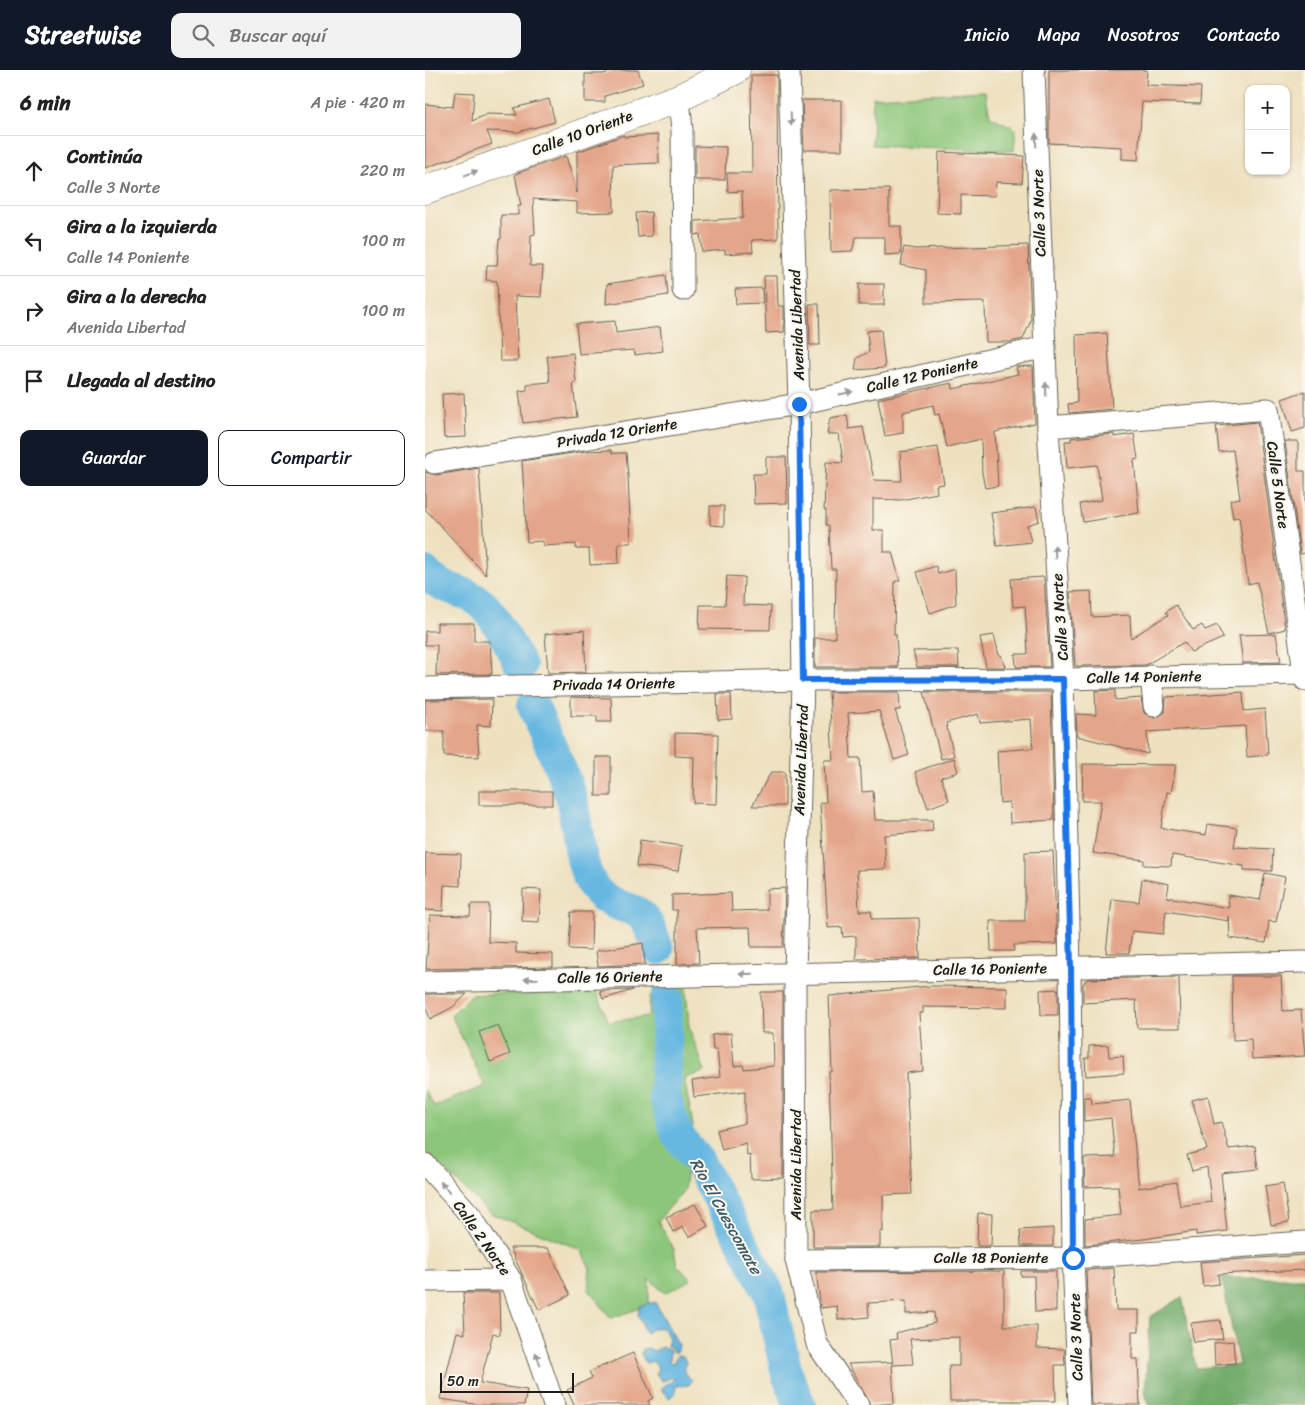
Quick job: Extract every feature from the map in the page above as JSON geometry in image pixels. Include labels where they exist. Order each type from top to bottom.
[{"type":"main road","name":"Calle 10 Oriente","points":[[425,190],[679,98],[736,70]]},
{"type":"street","name":"Avenida Libertad","points":[[789,70],[799,404],[803,680],[795,973],[796,1260],[817,1344],[858,1405]]},
{"type":"street","name":"Calle 3 Norte","points":[[1034,70],[1048,427],[1063,679],[1071,967],[1073,1258],[1079,1405]]},
{"type":"street","points":[[679,98],[682,130],[683,290]]},
{"type":"street","name":"Calle 12 Poniente","points":[[799,404],[1045,347]]},
{"type":"street","name":"Privada 12 Oriente","points":[[434,463],[799,404]]},
{"type":"street","name":"Calle 5 Norte","points":[[1048,427],[1268,409],[1305,676]]},
{"type":"street","points":[[1151,676],[1154,706]]},
{"type":"street","name":"Calle 14 Poniente","points":[[803,680],[1305,676]]},
{"type":"street","name":"Privada 14 Oriente","points":[[425,688],[803,680]]},
{"type":"street","name":"Calle 16 Poniente","points":[[795,973],[1305,962]]},
{"type":"street","name":"Calle 16 Oriente","points":[[425,982],[795,973]]},
{"type":"street","name":"Calle 2 Norte","points":[[425,1164],[471,1216],[511,1280],[554,1405]]},
{"type":"street","name":"Calle 18 Poniente","points":[[796,1260],[1073,1258],[1305,1242]]},
{"type":"street","points":[[425,1281],[511,1280]]},
{"type":"green space","points":[[985,91],[990,116],[1016,129],[1014,151],[872,145],[873,97]]},
{"type":"green space","points":[[681,970],[686,988],[689,1027],[705,1072],[684,1078],[693,1125],[684,1190],[658,1221],[674,1249],[677,1265],[691,1280],[665,1293],[649,1279],[649,1305],[611,1318],[588,1289],[590,1268],[581,1250],[490,1213],[425,1151],[425,1090],[434,1106],[485,1086],[451,1015],[471,995],[595,988],[609,1022],[649,1016],[650,996],[655,994],[650,971]]},
{"type":"green space","points":[[1222,1278],[1305,1278],[1305,1405],[1149,1405],[1145,1393],[1150,1317],[1182,1297],[1196,1368],[1239,1365]]},
{"type":"water","points":[[655,1302],[678,1344],[677,1352],[673,1352],[672,1347],[667,1346],[669,1338],[663,1328],[654,1328],[646,1334],[638,1314],[640,1306]]},
{"type":"water","points":[[662,1347],[670,1349],[669,1363],[674,1362],[677,1355],[683,1356],[686,1362],[684,1373],[692,1380],[689,1385],[675,1386],[676,1393],[669,1398],[661,1390],[664,1385],[673,1381],[674,1377],[662,1381],[656,1374],[658,1368],[653,1361],[646,1363],[641,1354],[642,1349],[648,1348],[654,1351]]},
{"type":"building","points":[[616,70],[638,70],[643,84],[605,96],[605,102],[585,102],[585,74],[603,74]]},
{"type":"building","points":[[1049,70],[1147,70],[1146,85],[1201,87],[1200,104],[1142,102],[1138,160],[1122,159],[1122,147],[1049,143]]},
{"type":"building","points":[[751,75],[777,75],[778,239],[752,240],[753,252],[725,254],[725,250],[702,252],[700,234],[695,235],[695,221],[743,218],[742,191],[728,192],[727,173],[752,173]]},
{"type":"building","points":[[455,92],[474,93],[472,121],[488,114],[517,115],[514,108],[549,99],[555,122],[518,132],[487,131],[492,144],[425,168],[425,104],[453,107]]},
{"type":"building","points":[[802,100],[842,100],[842,150],[804,150]]},
{"type":"building","points":[[624,135],[624,137],[658,135],[659,163],[613,165],[614,212],[577,213],[577,202],[533,199],[535,234],[531,235],[530,266],[543,266],[541,297],[515,296],[518,361],[500,361],[497,281],[486,280],[487,265],[497,265],[499,239],[501,239],[501,215],[518,215],[518,206],[521,206],[515,174],[566,156],[577,193],[577,152]]},
{"type":"building","points":[[695,146],[726,147],[725,180],[695,180]]},
{"type":"building","points":[[939,152],[1024,156],[1022,183],[996,182],[995,196],[961,195],[961,214],[937,213]]},
{"type":"building","points":[[889,189],[889,226],[901,226],[901,254],[885,255],[885,237],[856,237],[852,251],[831,252],[830,190]]},
{"type":"building","points":[[651,212],[652,236],[638,237],[636,213]]},
{"type":"building","points":[[1028,245],[1031,320],[1023,339],[1010,342],[986,342],[985,302],[926,303],[926,270],[901,265],[904,247],[915,249]]},
{"type":"building","points":[[666,275],[668,295],[606,304],[607,284]]},
{"type":"building","points":[[764,276],[777,276],[778,306],[784,306],[784,332],[766,333]]},
{"type":"building","points":[[859,284],[884,284],[884,305],[859,305]]},
{"type":"building","points":[[762,288],[763,303],[736,304],[735,289]]},
{"type":"building","points":[[809,304],[819,304],[820,345],[810,345]]},
{"type":"building","points":[[615,321],[616,333],[660,327],[663,351],[635,355],[634,350],[579,354],[576,324]]},
{"type":"building","points":[[881,330],[885,368],[855,370],[857,358],[869,352],[867,331]]},
{"type":"building","points":[[1107,333],[1112,409],[1069,413],[1068,404],[1077,403],[1076,335]]},
{"type":"building","points":[[573,353],[576,383],[573,384],[577,417],[523,423],[519,391],[527,390],[527,384],[550,382],[547,356]]},
{"type":"building","points":[[1033,366],[1035,423],[995,432],[998,486],[985,488],[982,473],[981,439],[947,447],[939,414],[935,415],[933,405],[903,412],[903,433],[885,436],[878,399],[952,383],[953,389],[1018,374],[1016,367]]},
{"type":"building","points":[[1305,391],[1305,428],[1292,432],[1282,399]]},
{"type":"building","points":[[464,393],[466,437],[444,438],[442,394]]},
{"type":"building","points":[[847,415],[849,429],[863,427],[874,480],[902,481],[900,452],[938,447],[944,484],[936,485],[937,493],[901,500],[873,499],[873,530],[884,530],[884,552],[892,552],[900,581],[895,581],[894,634],[896,634],[898,667],[815,667],[815,638],[835,638],[836,569],[831,569],[829,525],[826,525],[826,510],[824,510],[826,462],[843,463],[839,434],[827,434],[830,418]]},
{"type":"building","points":[[1257,422],[1285,629],[1269,633],[1257,582],[1248,584],[1239,517],[1233,518],[1230,500],[1240,498],[1233,450],[1219,452],[1216,426]]},
{"type":"building","points":[[1114,434],[1114,437],[1134,434],[1138,459],[1134,460],[1139,513],[1083,522],[1080,504],[1102,500],[1097,465],[1067,468],[1065,441],[1071,441],[1071,438]]},
{"type":"building","points":[[1285,441],[1298,441],[1298,471],[1305,471],[1305,553],[1300,554]]},
{"type":"building","points":[[611,450],[612,453],[626,453],[628,476],[631,543],[618,543],[619,563],[590,565],[589,549],[576,549],[576,544],[543,546],[543,541],[527,542],[522,461],[585,451]]},
{"type":"building","points":[[766,457],[786,457],[787,503],[754,504],[753,474],[766,474]]},
{"type":"building","points":[[479,468],[486,575],[425,509],[425,472],[436,475]]},
{"type":"building","points":[[710,506],[724,506],[724,526],[710,525]]},
{"type":"building","points":[[1036,507],[1039,521],[1027,525],[1031,542],[997,546],[991,513]]},
{"type":"building","points":[[936,566],[938,574],[955,569],[956,604],[930,613],[917,572]]},
{"type":"building","points":[[727,576],[744,577],[743,605],[771,606],[770,630],[699,629],[700,605],[725,605]]},
{"type":"building","points":[[1044,577],[1050,667],[1016,667],[1015,654],[1028,654],[1025,606],[1013,607],[1011,579]]},
{"type":"building","points":[[1091,591],[1092,617],[1130,615],[1131,638],[1168,615],[1166,612],[1176,605],[1193,630],[1202,625],[1205,630],[1217,625],[1223,638],[1191,652],[1184,642],[1146,665],[1075,666],[1070,592]]},
{"type":"building","points":[[437,623],[474,623],[474,641],[490,641],[492,674],[436,675],[437,645],[425,645],[425,631],[437,631]]},
{"type":"building","points":[[584,630],[586,672],[548,673],[545,634]]},
{"type":"building","points":[[1276,634],[1281,662],[1243,663],[1239,635]]},
{"type":"building","points":[[994,635],[999,655],[1001,655],[1005,667],[986,667],[980,637]]},
{"type":"building","points":[[958,650],[959,667],[917,667],[913,651]]},
{"type":"building","points":[[1115,690],[1115,700],[1141,698],[1144,713],[1155,718],[1165,712],[1166,697],[1243,692],[1244,711],[1265,709],[1268,755],[1247,757],[1245,726],[1147,732],[1148,754],[1077,736],[1076,714],[1096,715],[1095,691]]},
{"type":"building","points":[[829,692],[899,692],[900,710],[895,710],[909,755],[894,760],[879,711],[848,713],[851,758],[860,758],[862,792],[873,791],[875,820],[932,820],[933,831],[884,835],[886,869],[857,870],[859,911],[871,911],[872,919],[919,918],[920,958],[856,959],[856,936],[843,937],[842,927],[828,928],[820,803],[826,802],[824,760],[833,760]]},
{"type":"building","points":[[924,692],[1051,692],[1054,820],[1010,823],[1009,802],[1000,803],[997,751],[1033,748],[1031,719],[980,723],[978,714],[946,723],[954,756],[941,759]]},
{"type":"building","points":[[717,694],[731,694],[732,719],[718,720]]},
{"type":"building","points":[[571,697],[611,698],[612,722],[597,722],[597,716],[571,716]]},
{"type":"building","points":[[492,699],[491,726],[477,725],[479,757],[444,756],[444,731],[425,731],[425,700]]},
{"type":"building","points":[[675,733],[718,734],[716,804],[693,803],[694,757],[675,756]]},
{"type":"building","points":[[596,757],[611,757],[611,796],[596,796]]},
{"type":"building","points":[[954,758],[958,772],[941,777],[949,800],[928,808],[915,772]]},
{"type":"building","points":[[1083,764],[1176,765],[1171,793],[1167,792],[1161,828],[1206,835],[1208,824],[1237,828],[1234,847],[1273,849],[1272,871],[1244,870],[1244,866],[1172,855],[1171,866],[1144,865],[1144,860],[1093,853],[1101,801],[1082,801]]},
{"type":"building","points":[[771,772],[785,772],[785,806],[752,806]]},
{"type":"building","points":[[479,791],[552,791],[552,805],[479,805]]},
{"type":"building","points":[[640,840],[682,846],[678,871],[637,866]]},
{"type":"building","points":[[1053,851],[1057,944],[1014,945],[1014,951],[991,951],[990,921],[1025,921],[1025,852]]},
{"type":"building","points":[[425,853],[461,854],[460,886],[444,885],[443,911],[425,910]]},
{"type":"building","points":[[1265,873],[1285,877],[1276,922],[1269,921],[1266,943],[1230,938],[1229,916],[1229,921],[1166,911],[1163,934],[1132,931],[1129,953],[1106,953],[1112,899],[1139,902],[1142,879],[1169,884],[1167,897],[1229,908],[1228,895],[1260,900]]},
{"type":"building","points":[[785,888],[783,947],[751,947],[750,927],[697,928],[699,963],[677,964],[677,910],[672,910],[672,895],[731,893],[732,911],[767,910],[767,889]]},
{"type":"building","points":[[523,889],[541,890],[539,922],[522,921]]},
{"type":"building","points":[[471,904],[489,904],[488,942],[516,943],[516,953],[553,954],[553,967],[426,969],[430,915],[470,916]]},
{"type":"building","points":[[571,912],[592,912],[591,950],[569,949]]},
{"type":"building","points":[[643,943],[645,964],[598,966],[596,951]]},
{"type":"building","points":[[1232,976],[1281,976],[1283,1011],[1301,1010],[1305,1056],[1252,1059],[1251,1039],[1233,1040]]},
{"type":"building","points":[[1179,977],[1180,1028],[1137,1028],[1136,1000],[1083,1003],[1083,984],[1087,979]]},
{"type":"building","points":[[930,986],[1007,987],[1007,1008],[923,1007],[923,1013],[919,1013],[923,1071],[906,1073],[912,1194],[883,1195],[883,1232],[880,1232],[880,1247],[813,1247],[813,1210],[833,1210],[829,1072],[832,1072],[829,996]]},
{"type":"building","points":[[1058,989],[1058,1015],[1041,1015],[1040,990]]},
{"type":"building","points":[[633,990],[603,999],[600,991]]},
{"type":"building","points":[[761,992],[783,992],[783,1178],[751,1179],[750,1155],[747,1156],[746,1143],[722,1150],[717,1130],[745,1123],[745,1091],[694,1097],[692,1081],[720,1077],[717,1050],[713,1050],[712,1035],[731,1033],[734,1066],[743,1065],[744,1069],[774,1066],[773,1033],[762,1033]]},
{"type":"building","points":[[425,994],[467,994],[453,1007],[430,1019],[425,1005]]},
{"type":"building","points":[[498,1025],[510,1054],[490,1062],[479,1032]]},
{"type":"building","points":[[1108,1045],[1109,1057],[1123,1056],[1124,1073],[1086,1076],[1085,1058],[1089,1058],[1089,1046]]},
{"type":"building","points":[[1208,1096],[1214,1124],[1221,1122],[1229,1149],[1255,1146],[1258,1169],[1221,1173],[1227,1231],[1196,1235],[1196,1231],[1085,1245],[1085,1219],[1121,1215],[1118,1186],[1085,1187],[1084,1158],[1115,1157],[1111,1118],[1084,1121],[1084,1097],[1091,1097],[1092,1104],[1130,1100],[1139,1188],[1176,1182],[1180,1206],[1211,1202],[1207,1167],[1192,1171],[1187,1155],[1207,1150],[1192,1100]]},
{"type":"building","points":[[1283,1183],[1289,1222],[1271,1225],[1265,1186]]},
{"type":"building","points":[[695,1204],[708,1226],[689,1237],[683,1227],[673,1232],[666,1217]]},
{"type":"building","points":[[978,1213],[992,1214],[991,1246],[977,1246]]},
{"type":"building","points":[[1053,1228],[1053,1246],[1021,1246],[1020,1230]]},
{"type":"building","points":[[510,1248],[548,1248],[570,1295],[539,1310]]},
{"type":"building","points":[[1305,1255],[1305,1270],[1218,1274],[1219,1284],[1203,1286],[1200,1262]]},
{"type":"building","points":[[1114,1268],[1116,1310],[1139,1310],[1139,1331],[1132,1331],[1132,1359],[1138,1359],[1140,1405],[1091,1405],[1086,1270]]},
{"type":"building","points":[[1004,1271],[1004,1326],[1037,1326],[1037,1348],[1064,1349],[1065,1365],[1055,1365],[1056,1401],[950,1401],[949,1366],[959,1366],[959,1337],[910,1339],[913,1364],[893,1365],[890,1340],[897,1339],[896,1333],[935,1323],[934,1312],[906,1314],[906,1301],[868,1303],[869,1317],[838,1320],[837,1306],[821,1308],[816,1272]]},
{"type":"building","points":[[1021,1271],[1056,1271],[1056,1311],[1035,1312],[1034,1276],[1021,1276]]},
{"type":"building","points":[[463,1293],[499,1293],[500,1335],[493,1333],[480,1383],[527,1390],[524,1405],[482,1405],[440,1399],[457,1332],[465,1334]]},
{"type":"building","points":[[1220,1320],[1223,1339],[1193,1342],[1191,1323]]},
{"type":"building","points":[[1233,1341],[1235,1363],[1215,1365],[1214,1343]]},
{"type":"building","points":[[633,1353],[653,1398],[648,1401],[650,1405],[574,1405],[567,1390],[592,1378],[589,1372]]},
{"type":"building","points":[[892,1362],[894,1403],[871,1405],[848,1364]]},
{"type":"waterway","name":"Rio El Cuescomate","points":[[425,572],[437,582],[468,595],[482,604],[497,624],[521,666]]},
{"type":"waterway","name":"Rio El Cuescomate","points":[[533,705],[570,794],[582,856],[589,879],[604,898],[640,914],[650,927],[658,949]]},
{"type":"waterway","name":"Rio El Cuescomate","points":[[667,998],[665,1098],[677,1134],[699,1162],[768,1291],[787,1374],[800,1405]]},
{"type":"route","points":[[799,404],[803,680],[1063,679],[1071,967],[1073,1258]]}]
